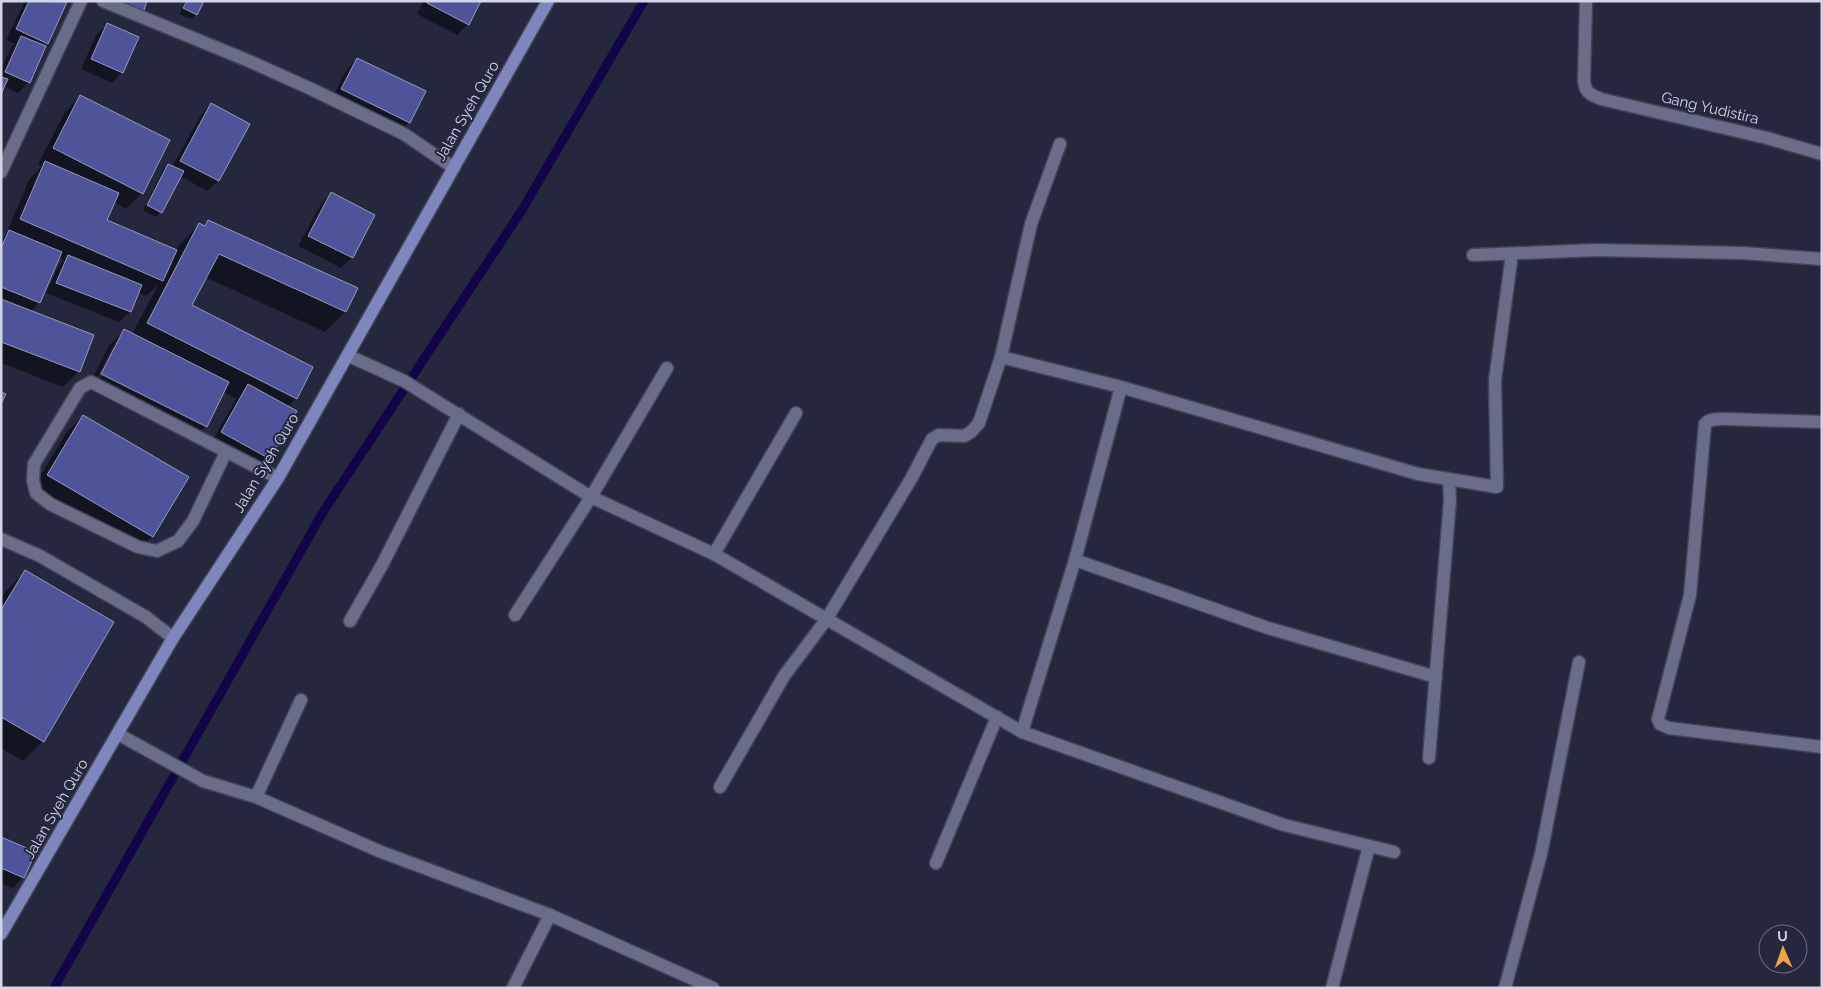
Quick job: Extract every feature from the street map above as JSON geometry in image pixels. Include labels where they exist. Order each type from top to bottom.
[{"type":"main road","name":"Jalan Syeh Quro","points":[[1,934],[173,638],[278,478],[349,356],[548,1]]},
{"type":"street","points":[[1,172],[82,1]]},
{"type":"street","points":[[103,1],[249,61],[309,88],[404,134],[454,168]]},
{"type":"street","name":"Gang Yudistira","points":[[1586,1],[1584,80],[1585,88],[1590,94],[1601,99],[1767,138],[1822,154]]},
{"type":"street","points":[[720,788],[784,676],[826,620],[911,479],[932,439],[939,435],[964,436],[979,424],[1001,357],[1030,224],[1060,144]]},
{"type":"street","points":[[1473,255],[1596,250],[1742,253],[1822,259]]},
{"type":"street","points":[[1001,357],[1121,387],[1409,472],[1497,487],[1495,380],[1512,254]]},
{"type":"street","points":[[349,356],[404,381],[591,497],[714,554],[1022,732],[1284,825],[1394,852]]},
{"type":"street","points":[[515,616],[591,497],[667,368]]},
{"type":"street","points":[[226,452],[193,521],[178,541],[157,551],[138,547],[50,504],[36,493],[33,480],[34,464],[80,388],[91,382],[278,478]]},
{"type":"street","points":[[1022,732],[1074,560],[1121,387]]},
{"type":"street","points":[[714,554],[796,413]]},
{"type":"street","points":[[350,621],[382,565],[459,414]]},
{"type":"street","points":[[1822,422],[1727,419],[1708,420],[1705,424],[1690,595],[1658,719],[1660,724],[1669,728],[1822,747]]},
{"type":"street","points":[[1429,758],[1450,500],[1449,480]]},
{"type":"street","points":[[1,539],[40,556],[146,617],[173,638]]},
{"type":"street","points":[[1074,560],[1268,628],[1436,677]]},
{"type":"street","points":[[1504,988],[1541,854],[1579,662]]},
{"type":"street","points":[[256,797],[301,700]]},
{"type":"street","points":[[936,864],[998,717]]},
{"type":"street","points":[[118,734],[203,781],[256,797],[379,851],[550,915],[713,988]]},
{"type":"street","points":[[1332,988],[1369,846]]},
{"type":"street","points":[[513,988],[550,915]]},
{"type":"building","points":[[29,1],[67,2],[48,44],[16,29]]},
{"type":"building","points":[[120,1],[147,1],[144,10]]},
{"type":"building","points":[[187,1],[204,1],[197,15],[183,8]]},
{"type":"building","points":[[428,1],[481,1],[469,25],[427,3]]},
{"type":"building","points":[[107,23],[139,37],[123,73],[91,59]]},
{"type":"building","points":[[21,36],[46,46],[30,83],[5,72]]},
{"type":"building","points":[[357,58],[426,91],[410,123],[341,89]]},
{"type":"building","points":[[1,77],[8,79],[1,94]]},
{"type":"building","points":[[80,95],[170,140],[143,194],[53,148]]},
{"type":"building","points":[[211,103],[250,124],[219,181],[180,161]]},
{"type":"building","points":[[45,161],[119,193],[107,220],[177,250],[163,281],[20,219]]},
{"type":"building","points":[[168,164],[184,171],[162,213],[147,205]]},
{"type":"building","points":[[331,192],[375,215],[353,258],[308,236]]},
{"type":"building","points":[[208,220],[358,288],[346,312],[219,254],[192,305],[313,367],[297,399],[147,323],[199,223],[205,226]]},
{"type":"building","points":[[9,230],[62,252],[40,303],[1,287],[1,248]]},
{"type":"building","points":[[68,255],[142,285],[131,312],[56,283]]},
{"type":"building","points":[[1,299],[94,335],[80,372],[1,342]]},
{"type":"building","points":[[124,329],[229,382],[207,427],[101,374]]},
{"type":"building","points":[[248,384],[297,411],[270,459],[221,432]]},
{"type":"building","points":[[1,392],[6,394],[1,404]]},
{"type":"building","points":[[83,415],[189,477],[153,537],[47,475]]},
{"type":"building","points":[[25,570],[114,622],[44,742],[1,717],[1,610]]},
{"type":"building","points":[[1,837],[36,852],[24,878],[1,868]]},
{"type":"waterway","points":[[54,988],[323,512],[522,210],[644,1]]}]
